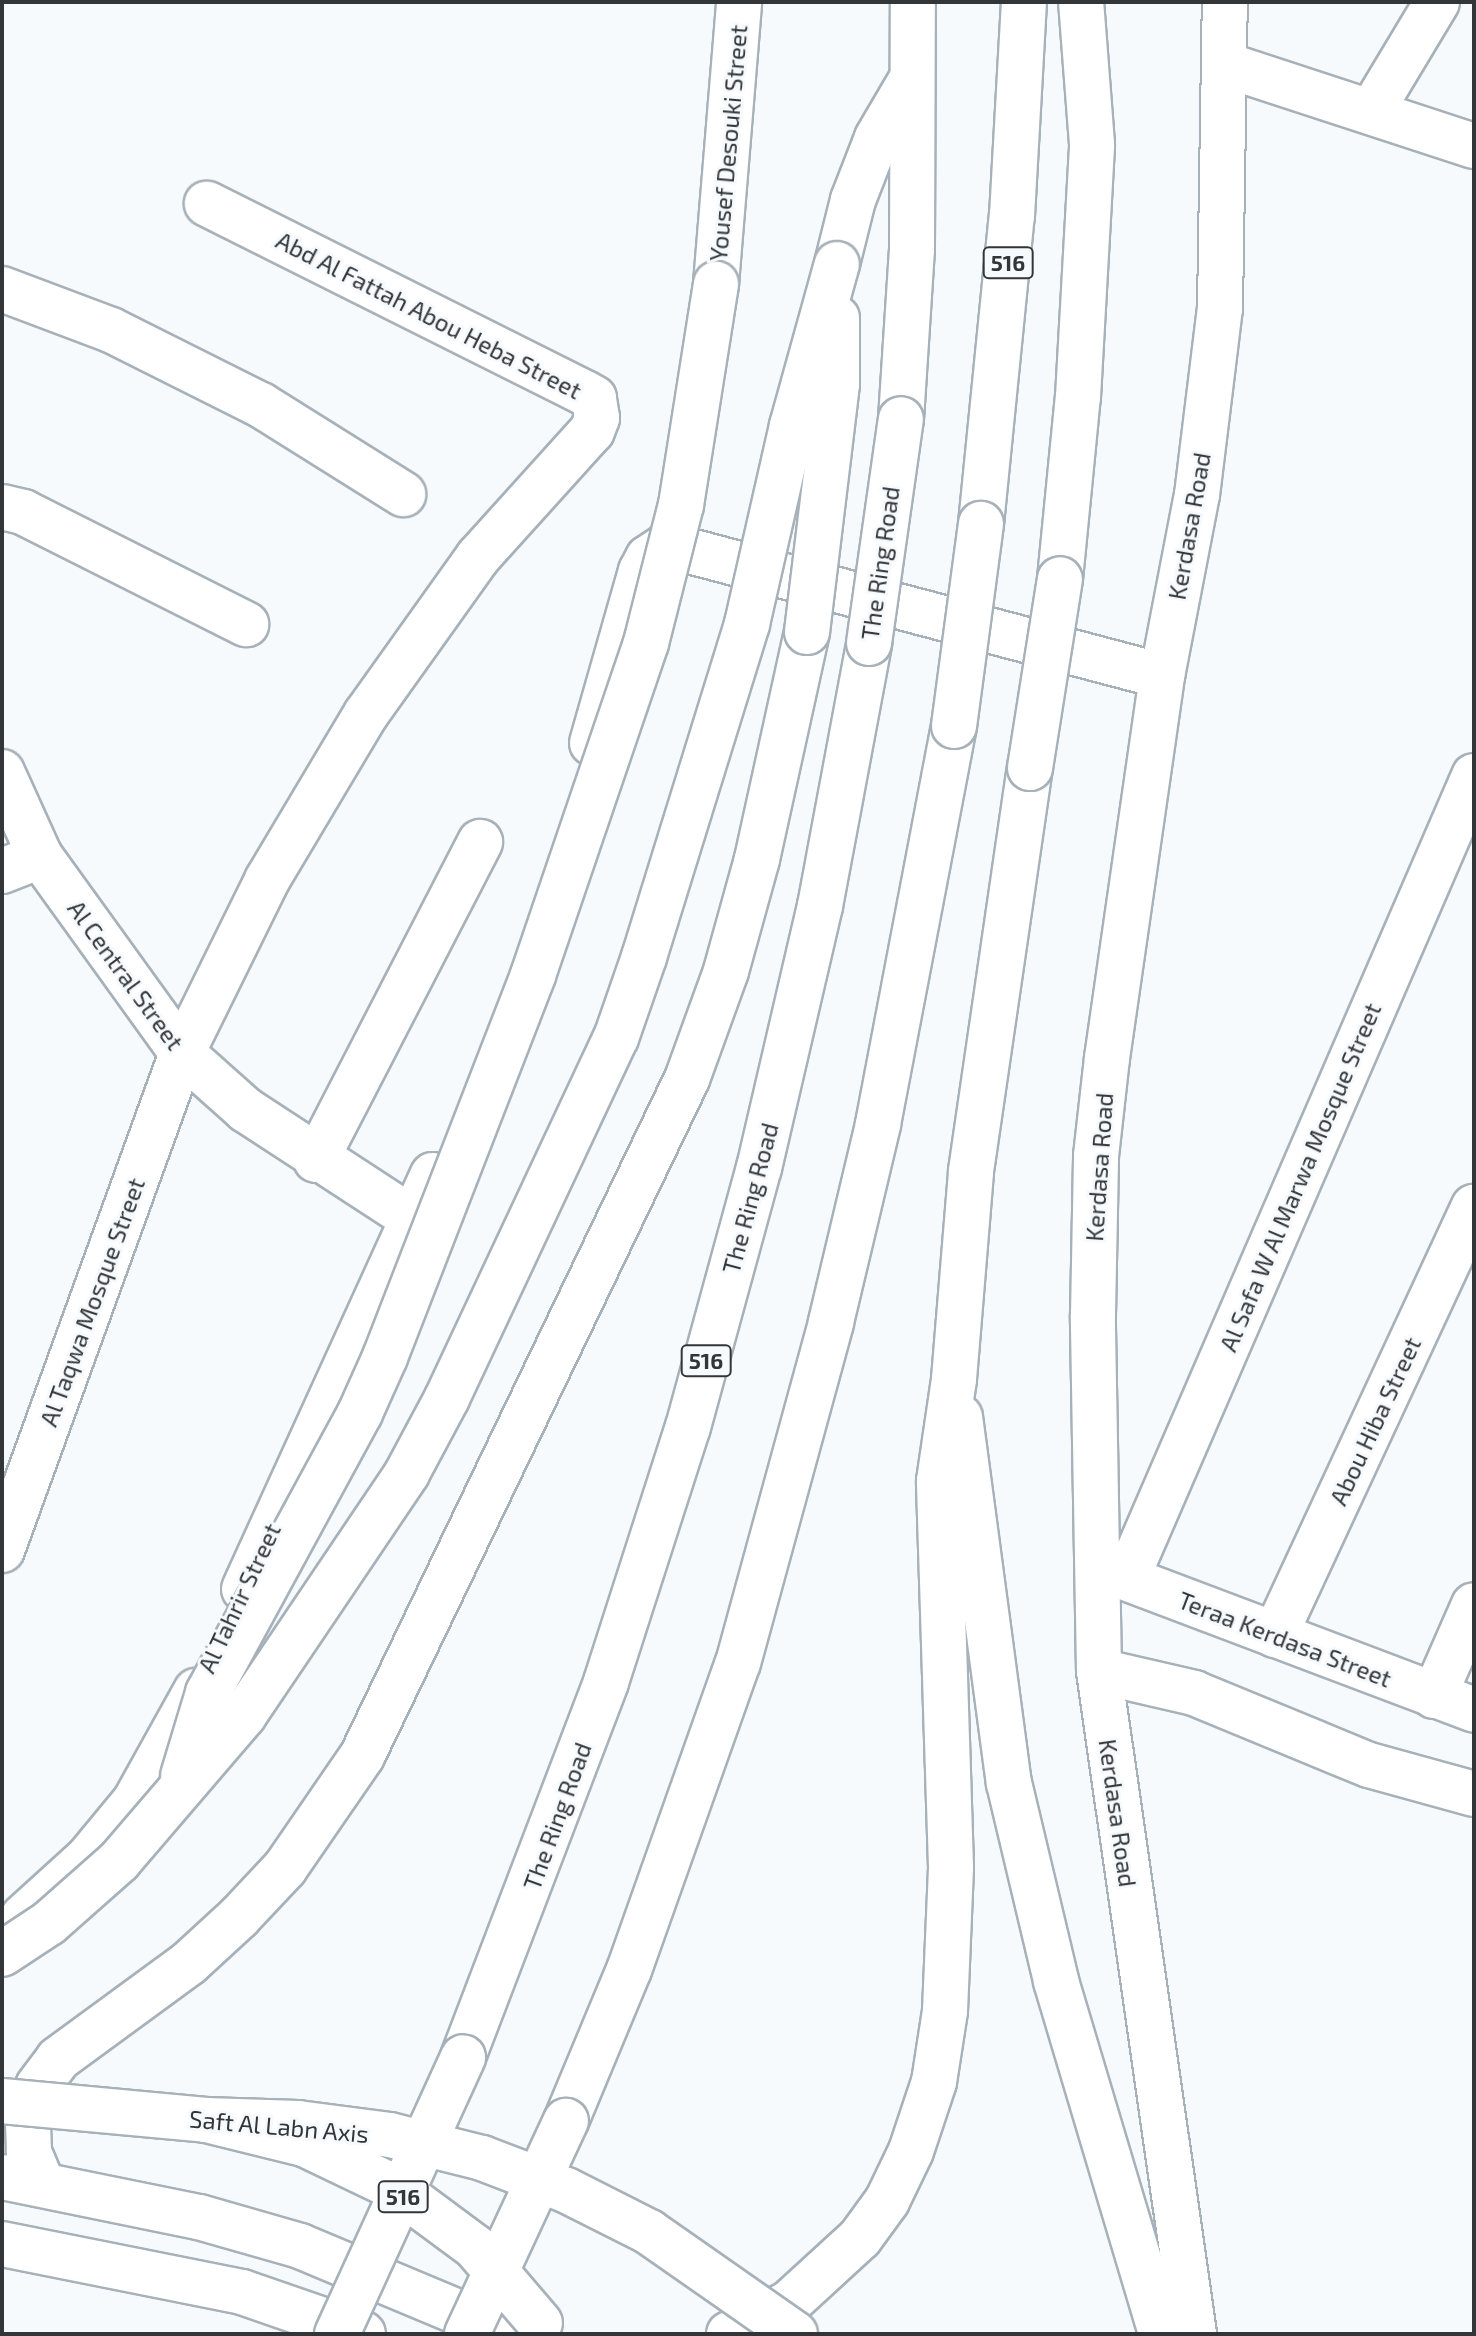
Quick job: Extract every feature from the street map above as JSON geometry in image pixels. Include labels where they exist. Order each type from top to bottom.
[{"type":"main road","name":"Yousef Desouki Street","points":[[180,1789],[208,1693],[360,1413],[385,1357],[538,960],[646,643],[681,505],[716,284],[739,2]]},
{"type":"main road","name":"The Ring Road","points":[[337,2334],[463,2057],[606,1682],[688,1427],[759,1168],[795,1014],[869,643],[901,419],[912,249],[913,2]]},
{"type":"main road","name":"516","points":[[467,2334],[566,2121],[665,1873],[742,1648],[831,1322],[878,1124],[954,726],[981,524],[1012,216],[1024,2]]},
{"type":"main road","points":[[729,2334],[789,2303],[860,2238],[887,2201],[934,2082],[945,2011],[951,1867],[939,1481],[954,1379],[971,1171],[1060,579],[1078,397],[1092,144],[1081,2]]},
{"type":"main road","name":"Kerdasa Road","points":[[1194,2334],[1099,1671],[1112,1573],[1096,1156],[1162,676],[1197,495],[1220,309],[1225,2]]},
{"type":"main road","points":[[1371,112],[1437,2]]},
{"type":"main road","points":[[1226,65],[1474,146]]},
{"type":"main road","points":[[2,1954],[49,1923],[119,1861],[275,1673],[407,1473],[447,1398],[616,1038],[683,844],[747,624],[792,426],[853,200],[877,138],[911,80]]},
{"type":"main road","name":"Abd Al Fattah Abou Heba Street","points":[[182,1053],[267,880],[366,714],[478,557],[592,431],[597,418],[594,398],[585,393],[207,204]]},
{"type":"main road","points":[[510,2334],[300,2246],[199,2217],[22,2180],[29,2152],[28,2119],[38,2086],[58,2059],[189,1963],[239,1917],[285,1868],[362,1756],[687,1079],[726,971],[757,859],[807,632],[837,384],[837,264]]},
{"type":"main road","points":[[2,289],[111,330],[261,405],[403,494]]},
{"type":"main road","points":[[2,507],[23,512],[246,624]]},
{"type":"main road","name":"Al Tahrir Street","points":[[2,1932],[88,1858],[135,1801],[174,1738],[415,1220],[577,794],[641,571],[660,547],[706,552],[1162,676]]},
{"type":"main road","name":"Al Central Street","points":[[2,772],[21,864],[182,1053],[246,1110],[316,1160],[415,1220]]},
{"type":"main road","name":"Al Safa W Al Marwa Mosque Street","points":[[1112,1573],[1474,776]]},
{"type":"main road","points":[[316,1160],[480,842]]},
{"type":"main road","name":"Al Taqwa Mosque Street","points":[[2,1550],[182,1053]]},
{"type":"main road","name":"Abou Hiba Street","points":[[1275,1635],[1474,1207]]},
{"type":"main road","points":[[954,1379],[1009,1783],[1056,1981],[1161,2334]]},
{"type":"main road","name":"Teraa Kerdasa Street","points":[[1112,1573],[1474,1710]]},
{"type":"main road","points":[[1434,1696],[1474,1605]]},
{"type":"main road","points":[[1099,1671],[1194,1693],[1356,1760],[1474,1794]]},
{"type":"main road","name":"Saft Al Labn Axis","points":[[2,2101],[344,2129],[482,2158],[566,2190],[649,2232],[795,2334]]},
{"type":"main road","points":[[206,2120],[304,2144],[394,2187],[475,2247],[547,2334]]},
{"type":"main road","points":[[2,2244],[242,2292],[363,2334]]}]
